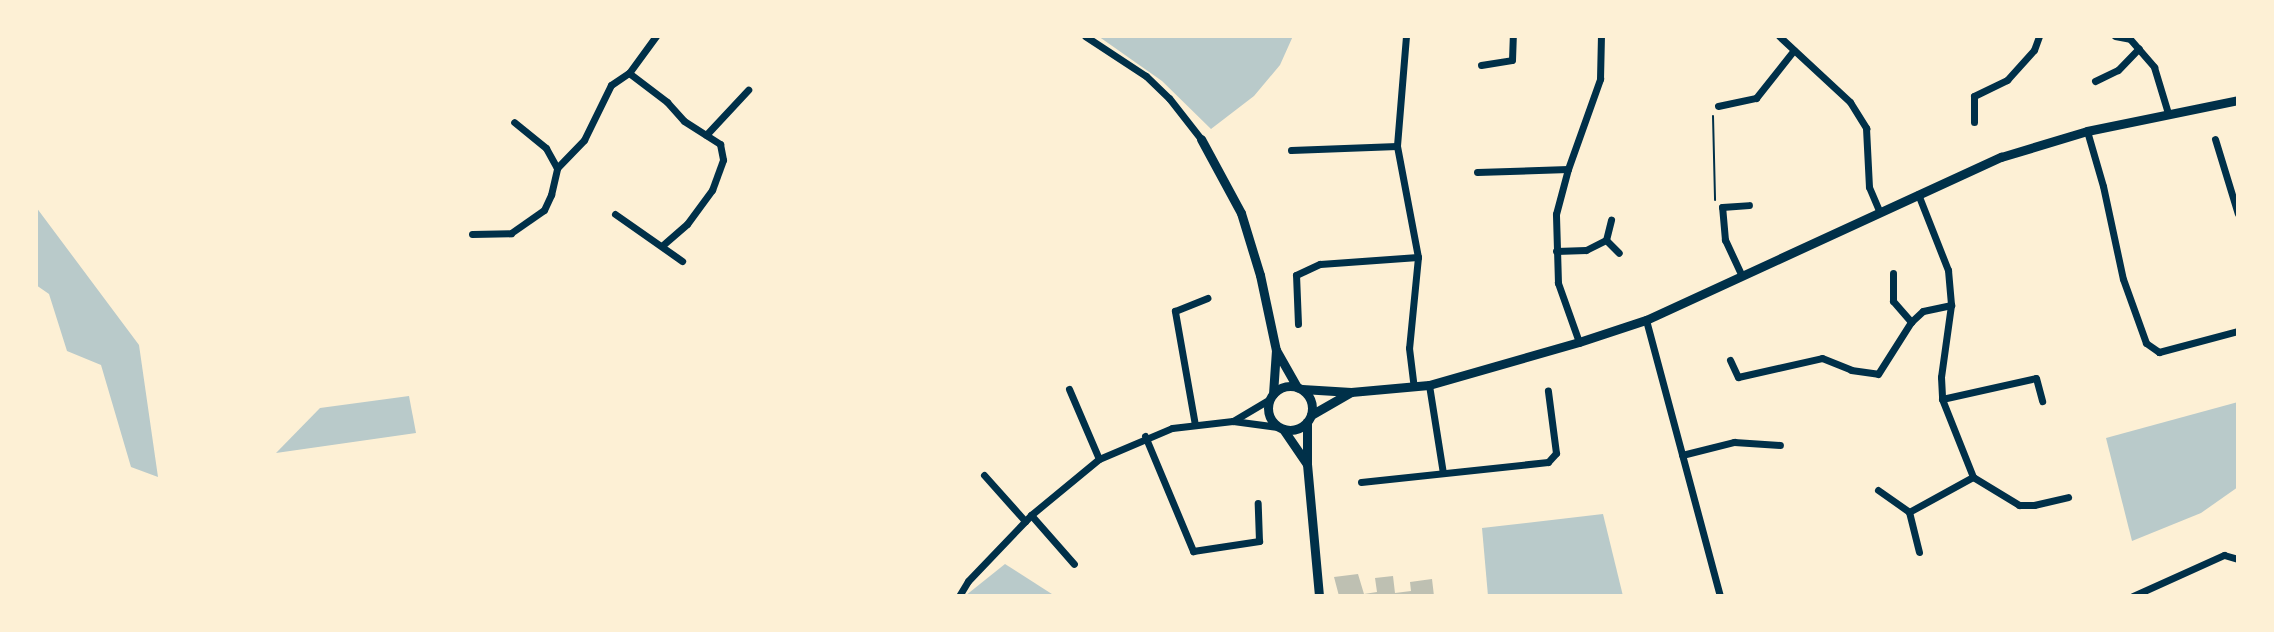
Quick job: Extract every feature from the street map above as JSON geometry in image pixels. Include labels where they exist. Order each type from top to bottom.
[{"type":"street","points":[[472,234],[511,233],[544,210],[557,168],[584,140],[611,85],[629,73],[656,36]]},
{"type":"street","points":[[1085,36],[1146,76],[1169,98],[1201,139],[1241,213],[1260,275],[1276,350],[1270,417],[1307,464]]},
{"type":"street","points":[[1406,36],[1397,146],[1418,257],[1409,348],[1414,387]]},
{"type":"street","points":[[1481,65],[1512,60],[1513,36]]},
{"type":"street","points":[[1579,342],[1558,283],[1556,214],[1568,169],[1600,79],[1601,36]]},
{"type":"street","points":[[1779,36],[1850,102],[1866,128],[1869,187],[1879,211]]},
{"type":"street","points":[[1974,122],[1974,96],[2007,80],[2034,50],[2039,36]]},
{"type":"street","points":[[2115,36],[2131,38],[2154,67],[2168,113]]},
{"type":"street","points":[[2095,81],[2118,70],[2139,48]]},
{"type":"street","points":[[1718,106],[1756,98],[1794,50]]},
{"type":"street","points":[[629,73],[667,102],[684,121],[720,144],[723,160],[712,190],[687,224],[662,246]]},
{"type":"street","points":[[706,135],[748,90]]},
{"type":"street","points":[[1233,421],[1286,386],[1351,392],[1429,385],[1579,342],[1646,320],[2001,157],[2087,131],[2238,100]]},
{"type":"street","points":[[514,122],[546,148],[557,168]]},
{"type":"street","points":[[2087,131],[2103,186],[2123,279],[2146,343],[2159,352],[2238,331]]},
{"type":"street","points":[[2215,139],[2238,214]]},
{"type":"street","points":[[1291,150],[1397,146]]},
{"type":"street","points":[[1477,172],[1568,169]]},
{"type":"street","points":[[1918,194],[1948,270],[1951,305],[1941,377],[1942,399],[1973,477],[2019,505],[2034,505],[2068,497]]},
{"type":"street","points":[[1741,274],[1725,240],[1722,207],[1749,205]]},
{"type":"street","points":[[615,214],[682,261]]},
{"type":"street","points":[[1556,251],[1586,250],[1606,240],[1611,220]]},
{"type":"street","points":[[1606,240],[1619,253]]},
{"type":"street","points":[[1298,324],[1296,275],[1320,264],[1418,257]]},
{"type":"street","points":[[1893,273],[1893,301],[1911,322]]},
{"type":"street","points":[[1195,425],[1175,311],[1207,298]]},
{"type":"street","points":[[1730,360],[1738,377],[1822,358],[1851,370],[1878,374],[1911,322],[1923,311],[1951,305]]},
{"type":"street","points":[[1646,320],[1720,596]]},
{"type":"street","points":[[1276,350],[1311,401],[1307,464],[1319,596]]},
{"type":"street","points":[[1942,399],[2036,378],[2042,401]]},
{"type":"street","points":[[1429,385],[1443,473]]},
{"type":"street","points":[[1069,389],[1099,459]]},
{"type":"street","points":[[1361,482],[1548,462],[1556,453],[1548,391]]},
{"type":"street","points":[[959,596],[968,581],[1028,518],[1099,459],[1145,436],[1195,425],[1233,421],[1296,429],[1351,392]]},
{"type":"street","points":[[1145,436],[1193,551],[1259,541],[1258,503]]},
{"type":"street","points":[[1682,455],[1734,442],[1780,445]]},
{"type":"street","points":[[984,475],[1074,564]]},
{"type":"street","points":[[1909,512],[1973,477]]},
{"type":"street","points":[[1878,490],[1909,512],[1919,552]]},
{"type":"street","points":[[2133,596],[2224,555],[2238,559]]},
{"type":"path","points":[[1718,106],[1712,119],[1713,198],[1722,207]]},
{"type":"shaded area","points":[[1098,36],[1293,36],[1280,65],[1254,96],[1211,129],[1162,81]]},
{"type":"shaded area","points":[[36,207],[139,345],[158,477],[131,467],[101,365],[67,351],[49,294],[36,285]]},
{"type":"shaded area","points":[[409,396],[416,433],[276,453],[320,408]]},
{"type":"shaded area","points":[[2238,402],[2238,487],[2201,513],[2132,541],[2106,438]]},
{"type":"shaded area","points":[[1603,514],[1623,596],[1488,596],[1482,528]]},
{"type":"shaded area","points":[[1005,564],[1055,596],[965,596]]},
{"type":"building","points":[[1358,574],[1364,594],[1377,592],[1375,578],[1393,576],[1395,593],[1411,591],[1410,582],[1432,579],[1434,596],[1339,596],[1334,577]]}]
